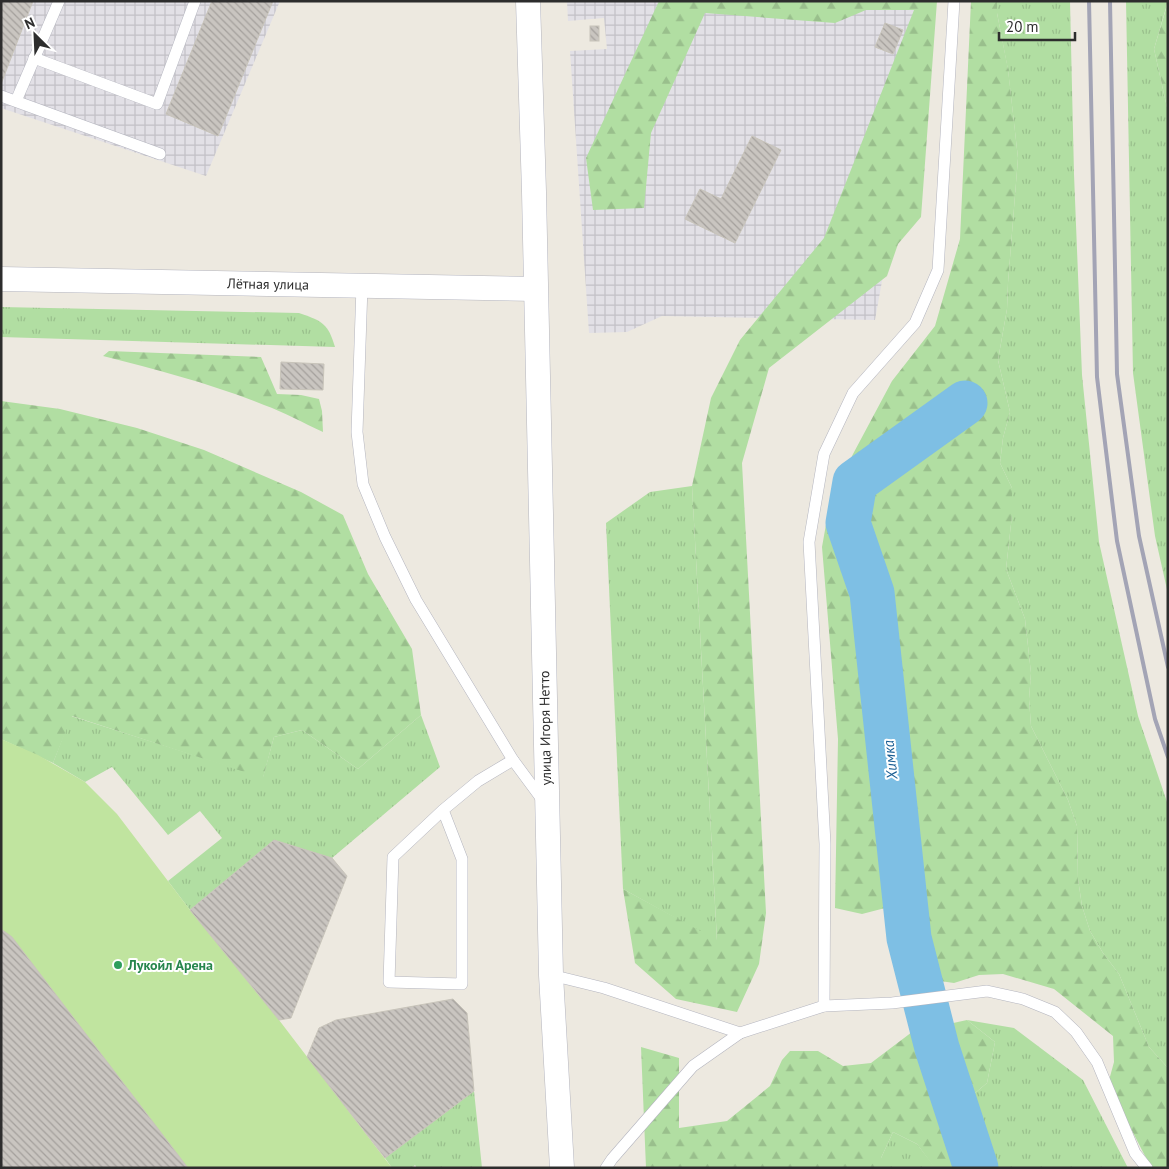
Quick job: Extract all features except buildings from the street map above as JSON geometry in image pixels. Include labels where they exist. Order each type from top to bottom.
[{"type":"street","name":"улица Игоря Нетто","points":[[528,1],[551,975],[562,1168]]},
{"type":"street","name":"Лётная улица","points":[[1,279],[535,289]]},
{"type":"lane","points":[[16,101],[59,1]]},
{"type":"lane","points":[[34,58],[157,104],[195,1]]},
{"type":"lane","points":[[824,1006],[825,844],[809,542],[824,454],[849,401],[853,393],[915,323],[938,270],[954,1]]},
{"type":"lane","points":[[1,96],[160,154]]},
{"type":"lane","points":[[362,286],[357,432],[364,484],[385,537],[416,600],[513,760],[547,807]]},
{"type":"lane","points":[[443,810],[462,859],[462,984],[389,982],[393,857],[443,810],[478,781],[513,760]]},
{"type":"lane","points":[[551,975],[604,988],[740,1033]]},
{"type":"lane","points":[[606,1168],[693,1066],[740,1033],[824,1006],[892,1002],[987,991],[1023,999],[1055,1012],[1076,1032],[1097,1062],[1136,1153],[1147,1168]]},
{"type":"shaded area","points":[[1,1],[280,1],[206,176],[1,108]]},
{"type":"shaded area","points":[[567,1],[914,1],[931,9],[875,320],[662,316],[627,332],[589,333],[570,51],[607,49],[604,18],[568,21]]},
{"type":"green space","points":[[659,1],[937,1],[921,217],[898,244],[887,276],[769,368],[742,463],[766,913],[759,964],[737,1012],[676,999],[635,963],[623,889],[717,940],[692,486],[711,398],[740,340],[824,238],[914,10],[866,10],[835,23],[705,13],[651,133],[644,208],[593,210],[586,158]]},
{"type":"green space","points":[[971,1],[997,1],[997,13],[1008,69],[1018,158],[1007,309],[998,360],[1010,412],[1003,438],[1000,463],[1012,488],[1012,515],[1006,569],[1025,619],[1031,673],[1029,699],[1031,726],[1068,800],[1077,826],[1078,879],[1082,906],[1090,931],[1103,953],[1119,974],[1149,1047],[1168,1068],[1168,1168],[1152,1168],[1108,1084],[1114,1062],[1113,1036],[1054,989],[1003,974],[979,975],[954,983],[926,979],[902,966],[897,954],[899,913],[889,907],[862,914],[835,908],[838,739],[822,547],[830,502],[853,454],[892,381],[935,326],[960,239]]},
{"type":"green space","points":[[997,1],[1070,1],[1074,174],[1082,375],[1099,542],[1138,716],[1168,805],[1168,1068],[1149,1047],[1119,974],[1103,953],[1090,931],[1082,906],[1078,879],[1077,826],[1068,800],[1031,726],[1029,699],[1031,673],[1025,619],[1006,569],[1012,515],[1012,488],[1000,463],[1003,438],[1010,412],[998,360],[1007,309],[1018,158],[1008,70],[997,13]]},
{"type":"green space","points":[[1126,1],[1168,1],[1154,49],[1168,112],[1168,594],[1155,536],[1133,373]]},
{"type":"green space","points":[[1168,2],[1168,112],[1154,49]]},
{"type":"green space","points":[[1,307],[299,313],[314,318],[323,324],[330,333],[335,347],[1,337]]},
{"type":"green space","points":[[109,351],[261,357],[277,394],[301,395],[319,399],[322,411],[323,432],[279,411],[225,390],[103,356]]},
{"type":"green space","points":[[1,401],[60,409],[137,428],[204,450],[301,492],[343,515],[368,574],[412,649],[421,715],[358,769],[302,730],[274,737],[263,778],[72,716],[53,763],[1,739]]},
{"type":"green space","points":[[692,486],[717,941],[623,889],[606,523],[650,492]]},
{"type":"green space","points":[[421,715],[440,767],[332,858],[274,840],[190,910],[168,881],[222,838],[200,811],[168,835],[112,767],[85,782],[53,763],[71,716],[263,777],[274,737],[302,730],[358,769]]},
{"type":"green space","name":"Лукойл Арена","points":[[1,739],[38,755],[85,782],[117,814],[190,910],[279,1020],[392,1168],[1,1168]]},
{"type":"green space","points":[[967,1020],[1014,1028],[1083,1080],[1128,1168],[961,1168],[944,1119],[987,1083],[995,1042]]},
{"type":"green space","points":[[967,1020],[995,1042],[987,1083],[944,1119],[961,1168],[934,1167],[917,1144],[893,1132],[881,1158],[881,1168],[646,1168],[641,1047],[679,1058],[679,1128],[727,1121],[770,1086],[782,1060],[790,1051],[818,1051],[843,1066],[871,1063],[912,1032]]},
{"type":"green space","points":[[474,1091],[482,1168],[417,1168],[415,1165],[412,1168],[392,1168],[385,1158]]},
{"type":"green space","points":[[893,1132],[917,1144],[934,1166],[940,1168],[881,1168],[881,1158]]},
{"type":"waterway","name":"Химка","points":[[965,403],[855,482],[848,523],[872,593],[909,938],[937,1048],[976,1168]]},
{"type":"railway","points":[[1089,1],[1097,377],[1117,541],[1155,719],[1168,757]]},
{"type":"railway","points":[[1110,1],[1117,374],[1139,536],[1168,667]]},
{"type":"place","name":"Лукойл Арена","points":[[118,965]]}]
